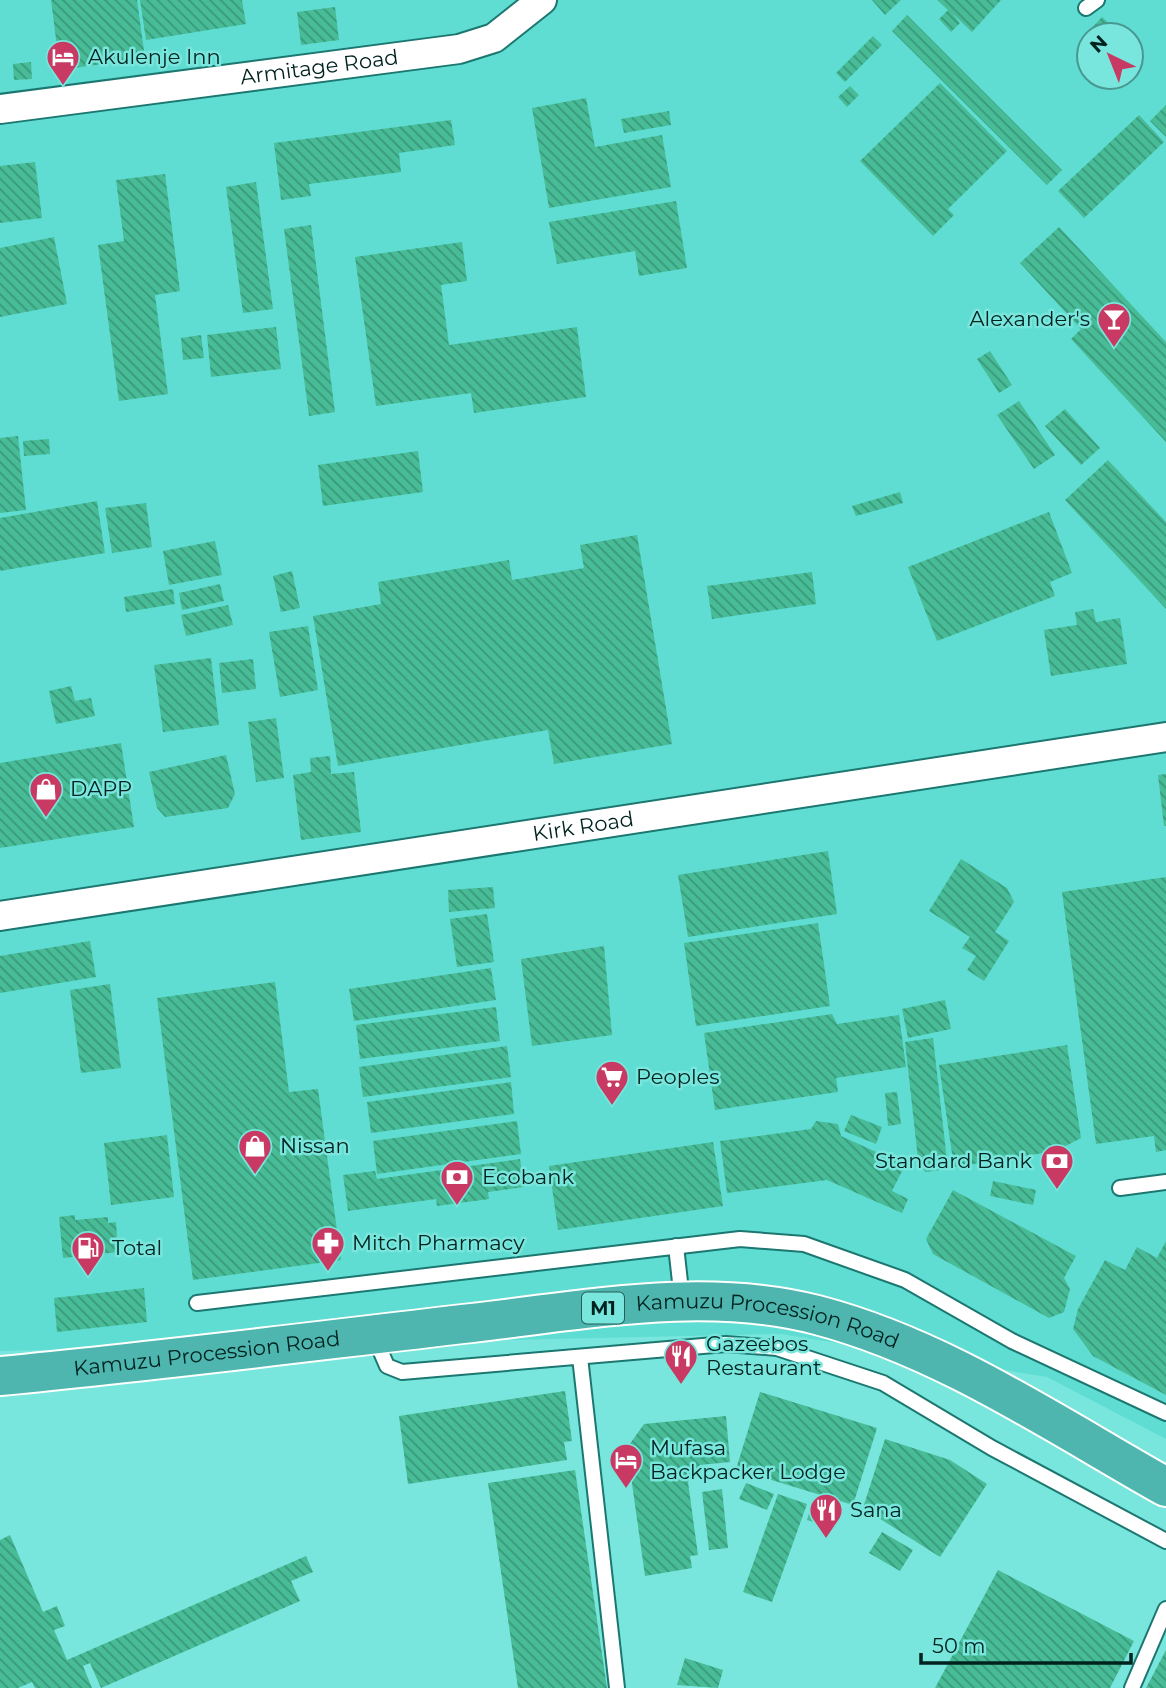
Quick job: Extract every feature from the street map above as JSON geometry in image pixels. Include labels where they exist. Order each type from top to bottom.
[{"type":"highway","name":"Kamuzu Procession Road","points":[[5,1373],[682,1301],[756,1302],[816,1314],[878,1333],[959,1370],[1166,1487]]},
{"type":"street","name":"Armitage Road","points":[[0,109],[458,49],[494,38],[542,0]]},
{"type":"street","name":"Kirk Road","points":[[0,916],[1166,737]]},
{"type":"lane","points":[[1120,1188],[1166,1182]]},
{"type":"lane","points":[[197,1303],[740,1239],[804,1244],[905,1280],[1012,1340],[1166,1413]]},
{"type":"lane","points":[[676,1246],[682,1301]]},
{"type":"lane","points":[[374,1334],[387,1366],[402,1372],[726,1344],[777,1348],[883,1383],[992,1448],[1166,1541]]},
{"type":"lane","points":[[580,1357],[617,1688]]},
{"type":"lane","points":[[1132,1688],[1166,1608]]},
{"type":"shaded area","points":[[0,0],[1166,0],[1166,1439],[1047,1377],[781,1334],[0,1351]]},
{"type":"building","points":[[51,0],[137,0],[145,58],[60,70]]},
{"type":"building","points":[[140,0],[242,0],[246,24],[146,40]]},
{"type":"building","points":[[872,0],[901,0],[885,15]]},
{"type":"building","points":[[937,0],[1001,0],[972,32],[952,13],[960,23],[951,32],[939,19],[948,10]]},
{"type":"building","points":[[335,7],[339,40],[301,45],[297,12]]},
{"type":"building","points":[[907,15],[1062,170],[1047,185],[892,31]]},
{"type":"building","points":[[873,36],[882,45],[845,82],[836,73]]},
{"type":"building","points":[[31,62],[32,79],[14,80],[13,64]]},
{"type":"building","points":[[940,83],[1007,151],[948,209],[954,215],[933,236],[860,161]]},
{"type":"building","points":[[850,86],[859,95],[847,107],[838,97]]},
{"type":"building","points":[[586,98],[595,147],[662,135],[671,187],[549,208],[532,108]]},
{"type":"building","points":[[1166,105],[1166,137],[1150,121]]},
{"type":"building","points":[[669,111],[671,125],[624,133],[621,119]]},
{"type":"building","points":[[1139,115],[1164,142],[1084,218],[1058,191]]},
{"type":"building","points":[[451,120],[455,145],[399,153],[401,172],[309,184],[311,196],[281,200],[274,143]]},
{"type":"building","points":[[35,162],[42,218],[0,223],[0,166]]},
{"type":"building","points":[[165,174],[180,291],[155,295],[168,394],[119,401],[98,245],[124,241],[116,180]]},
{"type":"building","points":[[256,182],[273,309],[243,313],[226,187]]},
{"type":"building","points":[[676,201],[687,268],[639,276],[635,251],[557,264],[549,222]]},
{"type":"building","points":[[311,225],[335,412],[309,416],[284,229]]},
{"type":"building","points":[[1059,227],[1166,342],[1166,442],[1071,339],[1081,329],[1020,263]]},
{"type":"building","points":[[54,237],[67,304],[0,317],[0,248]]},
{"type":"building","points":[[462,242],[467,281],[441,285],[449,345],[577,327],[586,397],[474,413],[471,393],[376,406],[355,257]]},
{"type":"building","points":[[276,327],[281,369],[211,377],[207,335]]},
{"type":"building","points":[[201,335],[204,358],[183,360],[181,338]]},
{"type":"building","points":[[990,351],[1012,385],[999,393],[977,359]]},
{"type":"building","points":[[1019,401],[1055,455],[1034,469],[997,415]]},
{"type":"building","points":[[1065,409],[1100,448],[1081,465],[1045,426]]},
{"type":"building","points":[[18,436],[26,510],[0,513],[0,438]]},
{"type":"building","points":[[49,439],[50,454],[24,456],[23,441]]},
{"type":"building","points":[[418,451],[423,492],[323,506],[318,465]]},
{"type":"building","points":[[1108,460],[1166,522],[1166,609],[1065,500]]},
{"type":"building","points":[[900,492],[903,503],[856,516],[852,506]]},
{"type":"building","points":[[97,501],[105,553],[0,571],[0,518]]},
{"type":"building","points":[[146,503],[152,547],[112,553],[105,508]]},
{"type":"building","points":[[1049,512],[1072,573],[1050,582],[1055,596],[937,641],[908,567]]},
{"type":"building","points":[[637,535],[672,744],[554,764],[548,730],[338,766],[313,616],[381,604],[378,582],[509,560],[512,580],[584,568],[580,545]]},
{"type":"building","points":[[215,541],[222,575],[169,585],[163,551]]},
{"type":"building","points":[[292,571],[300,608],[281,612],[273,576]]},
{"type":"building","points":[[812,572],[816,604],[712,619],[707,586]]},
{"type":"building","points":[[220,584],[224,601],[182,610],[179,593]]},
{"type":"building","points":[[173,589],[175,604],[126,612],[124,597]]},
{"type":"building","points":[[228,605],[233,625],[186,636],[181,615]]},
{"type":"building","points":[[1093,609],[1096,622],[1120,618],[1127,664],[1051,676],[1044,630],[1077,625],[1075,612]]},
{"type":"building","points":[[308,626],[318,690],[280,697],[269,632]]},
{"type":"building","points":[[211,658],[219,725],[163,732],[154,665]]},
{"type":"building","points":[[253,659],[256,689],[222,693],[219,663]]},
{"type":"building","points":[[71,686],[75,701],[91,698],[95,716],[56,724],[49,691]]},
{"type":"building","points":[[276,718],[284,778],[256,782],[248,722]]},
{"type":"building","points":[[121,743],[134,827],[0,848],[0,763]]},
{"type":"building","points":[[226,755],[235,794],[228,808],[165,817],[157,808],[149,772]]},
{"type":"building","points":[[330,756],[331,774],[354,772],[361,832],[301,840],[293,775],[311,772],[310,758]]},
{"type":"building","points":[[1166,774],[1166,826],[1164,826],[1158,775]]},
{"type":"building","points":[[828,851],[837,914],[688,937],[678,875]]},
{"type":"building","points":[[961,859],[1007,888],[1014,902],[995,932],[1009,941],[984,981],[967,970],[976,956],[962,948],[970,937],[929,911]]},
{"type":"building","points":[[1166,877],[1166,1150],[1156,1152],[1154,1136],[1096,1144],[1062,892]]},
{"type":"building","points":[[493,887],[495,908],[449,912],[448,890]]},
{"type":"building","points":[[487,914],[494,962],[457,967],[450,919]]},
{"type":"building","points":[[818,923],[830,1006],[696,1026],[684,943]]},
{"type":"building","points":[[90,941],[96,977],[0,993],[0,956]]},
{"type":"building","points":[[604,946],[612,1035],[532,1046],[521,959]]},
{"type":"building","points":[[491,968],[496,1000],[354,1021],[349,989]]},
{"type":"building","name":"Nissan","points":[[275,982],[289,1092],[318,1089],[341,1260],[193,1280],[157,998]]},
{"type":"building","points":[[110,984],[121,1068],[81,1073],[70,990]]},
{"type":"building","points":[[945,1000],[951,1029],[908,1038],[902,1009]]},
{"type":"building","points":[[496,1007],[500,1041],[360,1059],[356,1025]]},
{"type":"building","points":[[832,1014],[837,1024],[899,1015],[906,1067],[836,1078],[838,1092],[715,1110],[704,1033]]},
{"type":"building","points":[[933,1038],[948,1169],[925,1172],[918,1159],[905,1042]]},
{"type":"building","points":[[1067,1045],[1081,1138],[1056,1151],[954,1167],[939,1065]]},
{"type":"building","points":[[507,1046],[511,1077],[363,1097],[359,1067]]},
{"type":"building","points":[[511,1082],[514,1114],[371,1133],[367,1102]]},
{"type":"building","points":[[897,1092],[901,1124],[888,1126],[885,1093]]},
{"type":"building","points":[[851,1115],[882,1127],[876,1144],[844,1131]]},
{"type":"building","points":[[517,1121],[521,1154],[377,1174],[373,1141]]},
{"type":"building","points":[[816,1121],[838,1124],[841,1136],[905,1165],[892,1191],[908,1199],[902,1213],[827,1180],[727,1193],[720,1141],[811,1129]]},
{"type":"building","points":[[167,1135],[174,1197],[111,1205],[104,1143]]},
{"type":"building","points":[[713,1142],[723,1206],[558,1230],[549,1166]]},
{"type":"building","points":[[520,1159],[524,1187],[488,1192],[489,1199],[437,1206],[436,1199],[348,1211],[343,1175],[375,1171],[377,1179]]},
{"type":"building","points":[[993,1181],[1036,1190],[1033,1205],[990,1196]]},
{"type":"building","points":[[953,1190],[1076,1256],[1064,1278],[1070,1289],[1064,1312],[1049,1318],[933,1254],[926,1239]]},
{"type":"building","points":[[75,1215],[75,1220],[108,1217],[108,1223],[116,1222],[118,1252],[63,1258],[59,1217]]},
{"type":"building","points":[[1166,1241],[1166,1395],[1093,1356],[1073,1329],[1078,1309],[1105,1260],[1125,1270],[1137,1247],[1157,1258]]},
{"type":"building","points":[[144,1288],[147,1322],[57,1332],[54,1298]]},
{"type":"building","points":[[565,1391],[572,1441],[564,1442],[567,1460],[408,1484],[399,1416]]},
{"type":"building","points":[[760,1392],[877,1428],[853,1505],[736,1469]]},
{"type":"building","points":[[726,1416],[730,1462],[700,1465],[688,1482],[698,1555],[690,1556],[692,1568],[645,1576],[627,1448],[644,1424]]},
{"type":"building","points":[[885,1439],[950,1460],[987,1484],[940,1557],[863,1508]]},
{"type":"building","points":[[575,1470],[607,1688],[518,1688],[488,1483]]},
{"type":"building","points":[[746,1483],[774,1494],[767,1510],[739,1499]]},
{"type":"building","points":[[722,1489],[728,1548],[709,1550],[702,1492]]},
{"type":"building","points":[[778,1494],[807,1504],[772,1602],[743,1592]]},
{"type":"building","points":[[811,1507],[830,1513],[826,1526],[807,1520]]},
{"type":"building","points":[[882,1532],[913,1550],[900,1571],[869,1553]]},
{"type":"building","points":[[10,1535],[43,1612],[57,1606],[65,1626],[54,1630],[67,1660],[306,1556],[313,1572],[291,1581],[300,1601],[101,1688],[90,1663],[83,1666],[92,1688],[35,1688],[32,1682],[18,1688],[0,1688],[0,1540]]},
{"type":"building","points":[[998,1570],[1134,1641],[1110,1688],[935,1688]]},
{"type":"building","points":[[1166,1650],[1166,1688],[1146,1688]]},
{"type":"building","points":[[685,1658],[723,1670],[718,1688],[677,1685]]},
{"type":"place","name":"Akulenje Inn","points":[[63,87]]},
{"type":"place","name":"Alexander's","points":[[1114,349]]},
{"type":"place","name":"DAPP","points":[[46,819]]},
{"type":"place","name":"Peoples","points":[[612,1107]]},
{"type":"place","name":"Nissan","points":[[255,1176]]},
{"type":"place","name":"Standard Bank","points":[[1057,1191]]},
{"type":"place","name":"Ecobank","points":[[457,1207]]},
{"type":"place","name":"Mitch Pharmacy","points":[[328,1273]]},
{"type":"place","name":"Total","points":[[88,1278]]},
{"type":"place","name":"Gazeebos Restaurant","points":[[681,1386]]},
{"type":"place","name":"Mufasa Backpacker Lodge","points":[[626,1490]]},
{"type":"place","name":"Sana","points":[[826,1540]]}]
